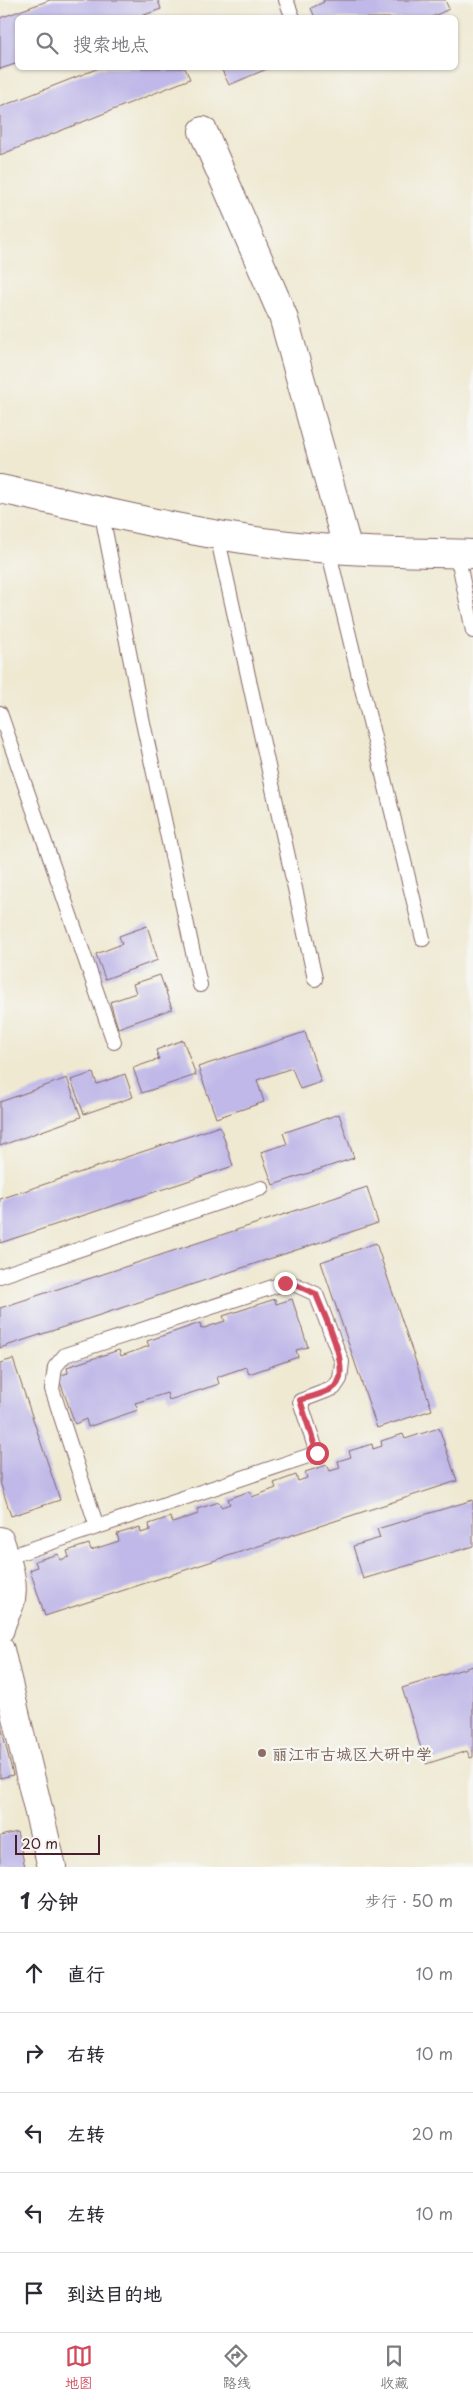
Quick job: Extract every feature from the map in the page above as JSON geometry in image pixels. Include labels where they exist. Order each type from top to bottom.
[{"type":"street","points":[[203,132],[283,316],[338,550]]},
{"type":"street","points":[[0,488],[216,535],[338,550],[465,554]]},
{"type":"street","points":[[0,1629],[11,1601],[12,1591],[3,1550]]},
{"type":"street","points":[[0,1650],[52,1867]]},
{"type":"lane","points":[[286,0],[292,15]]},
{"type":"lane","points":[[101,510],[142,718],[200,985]]},
{"type":"lane","points":[[216,535],[315,978]]},
{"type":"lane","points":[[338,550],[423,939]]},
{"type":"lane","points":[[465,554],[473,631]]},
{"type":"lane","points":[[0,713],[114,1042]]},
{"type":"lane","points":[[0,1276],[262,1188]]},
{"type":"lane","points":[[3,1550],[97,1527],[317,1453],[300,1400],[334,1388],[342,1371],[342,1362],[316,1294],[296,1285],[285,1283],[65,1355],[54,1367],[52,1389],[97,1527]]},
{"type":"building","points":[[50,0],[158,0],[161,9],[144,15],[15,15],[15,64],[0,69],[0,18]]},
{"type":"building","points":[[323,0],[445,0],[449,9],[436,15],[314,15],[311,8],[324,2]]},
{"type":"building","points":[[94,70],[186,70],[190,79],[0,155],[0,107]]},
{"type":"building","points":[[222,70],[264,70],[229,85]]},
{"type":"building","points":[[147,926],[158,960],[105,979],[96,954],[122,944],[119,936]]},
{"type":"building","points":[[160,975],[172,1009],[118,1028],[110,1002],[136,993],[133,984]]},
{"type":"building","points":[[305,1032],[321,1082],[300,1089],[292,1068],[257,1080],[264,1102],[216,1118],[198,1067]]},
{"type":"building","points":[[183,1040],[196,1075],[142,1093],[133,1068],[159,1059],[156,1050]]},
{"type":"building","points":[[93,1073],[97,1084],[125,1074],[133,1097],[84,1114],[71,1080]]},
{"type":"building","points":[[67,1078],[81,1117],[0,1146],[0,1102]]},
{"type":"building","points":[[339,1114],[354,1158],[273,1185],[261,1152],[287,1144],[283,1133]]},
{"type":"building","points":[[220,1126],[233,1166],[0,1243],[0,1199]]},
{"type":"building","points":[[367,1187],[378,1223],[0,1348],[0,1308]]},
{"type":"building","points":[[376,1243],[432,1410],[377,1428],[321,1262]]},
{"type":"building","points":[[275,1299],[276,1304],[292,1299],[308,1347],[296,1350],[298,1357],[249,1374],[246,1367],[217,1377],[219,1384],[169,1400],[167,1393],[135,1403],[138,1410],[88,1427],[86,1419],[75,1424],[58,1376],[68,1373],[67,1367],[119,1350],[121,1356],[149,1346],[147,1341],[200,1323],[201,1329],[225,1321],[223,1316]]},
{"type":"building","points":[[13,1359],[60,1500],[11,1516],[0,1482],[0,1363]]},
{"type":"building","points":[[439,1428],[457,1481],[45,1616],[30,1570],[37,1567],[35,1561],[58,1554],[60,1560],[69,1557],[67,1551],[89,1544],[91,1550],[119,1541],[117,1534],[140,1527],[141,1533],[150,1530],[149,1524],[170,1517],[173,1523],[198,1514],[197,1509],[219,1502],[221,1507],[230,1504],[228,1499],[250,1491],[252,1497],[276,1488],[274,1483],[296,1475],[298,1481],[307,1478],[305,1472],[327,1465],[330,1471],[340,1468],[338,1461],[351,1457],[349,1451],[372,1444],[373,1449],[382,1446],[381,1441],[403,1434],[405,1439]]},
{"type":"building","points":[[473,1500],[473,1546],[363,1579],[353,1546],[380,1538],[377,1529]]},
{"type":"building","points":[[473,1666],[473,1757],[470,1758],[467,1751],[426,1764],[402,1688]]},
{"type":"building","points":[[0,1722],[13,1775],[0,1778]]},
{"type":"building","points":[[17,1832],[25,1867],[0,1867],[0,1836]]},
{"type":"place","name":"丽江市古城区大研中学","points":[[262,1753]]},
{"type":"route","points":[[285,1283],[296,1285],[316,1294],[342,1362],[340,1379],[334,1388],[300,1400],[317,1453]]}]
